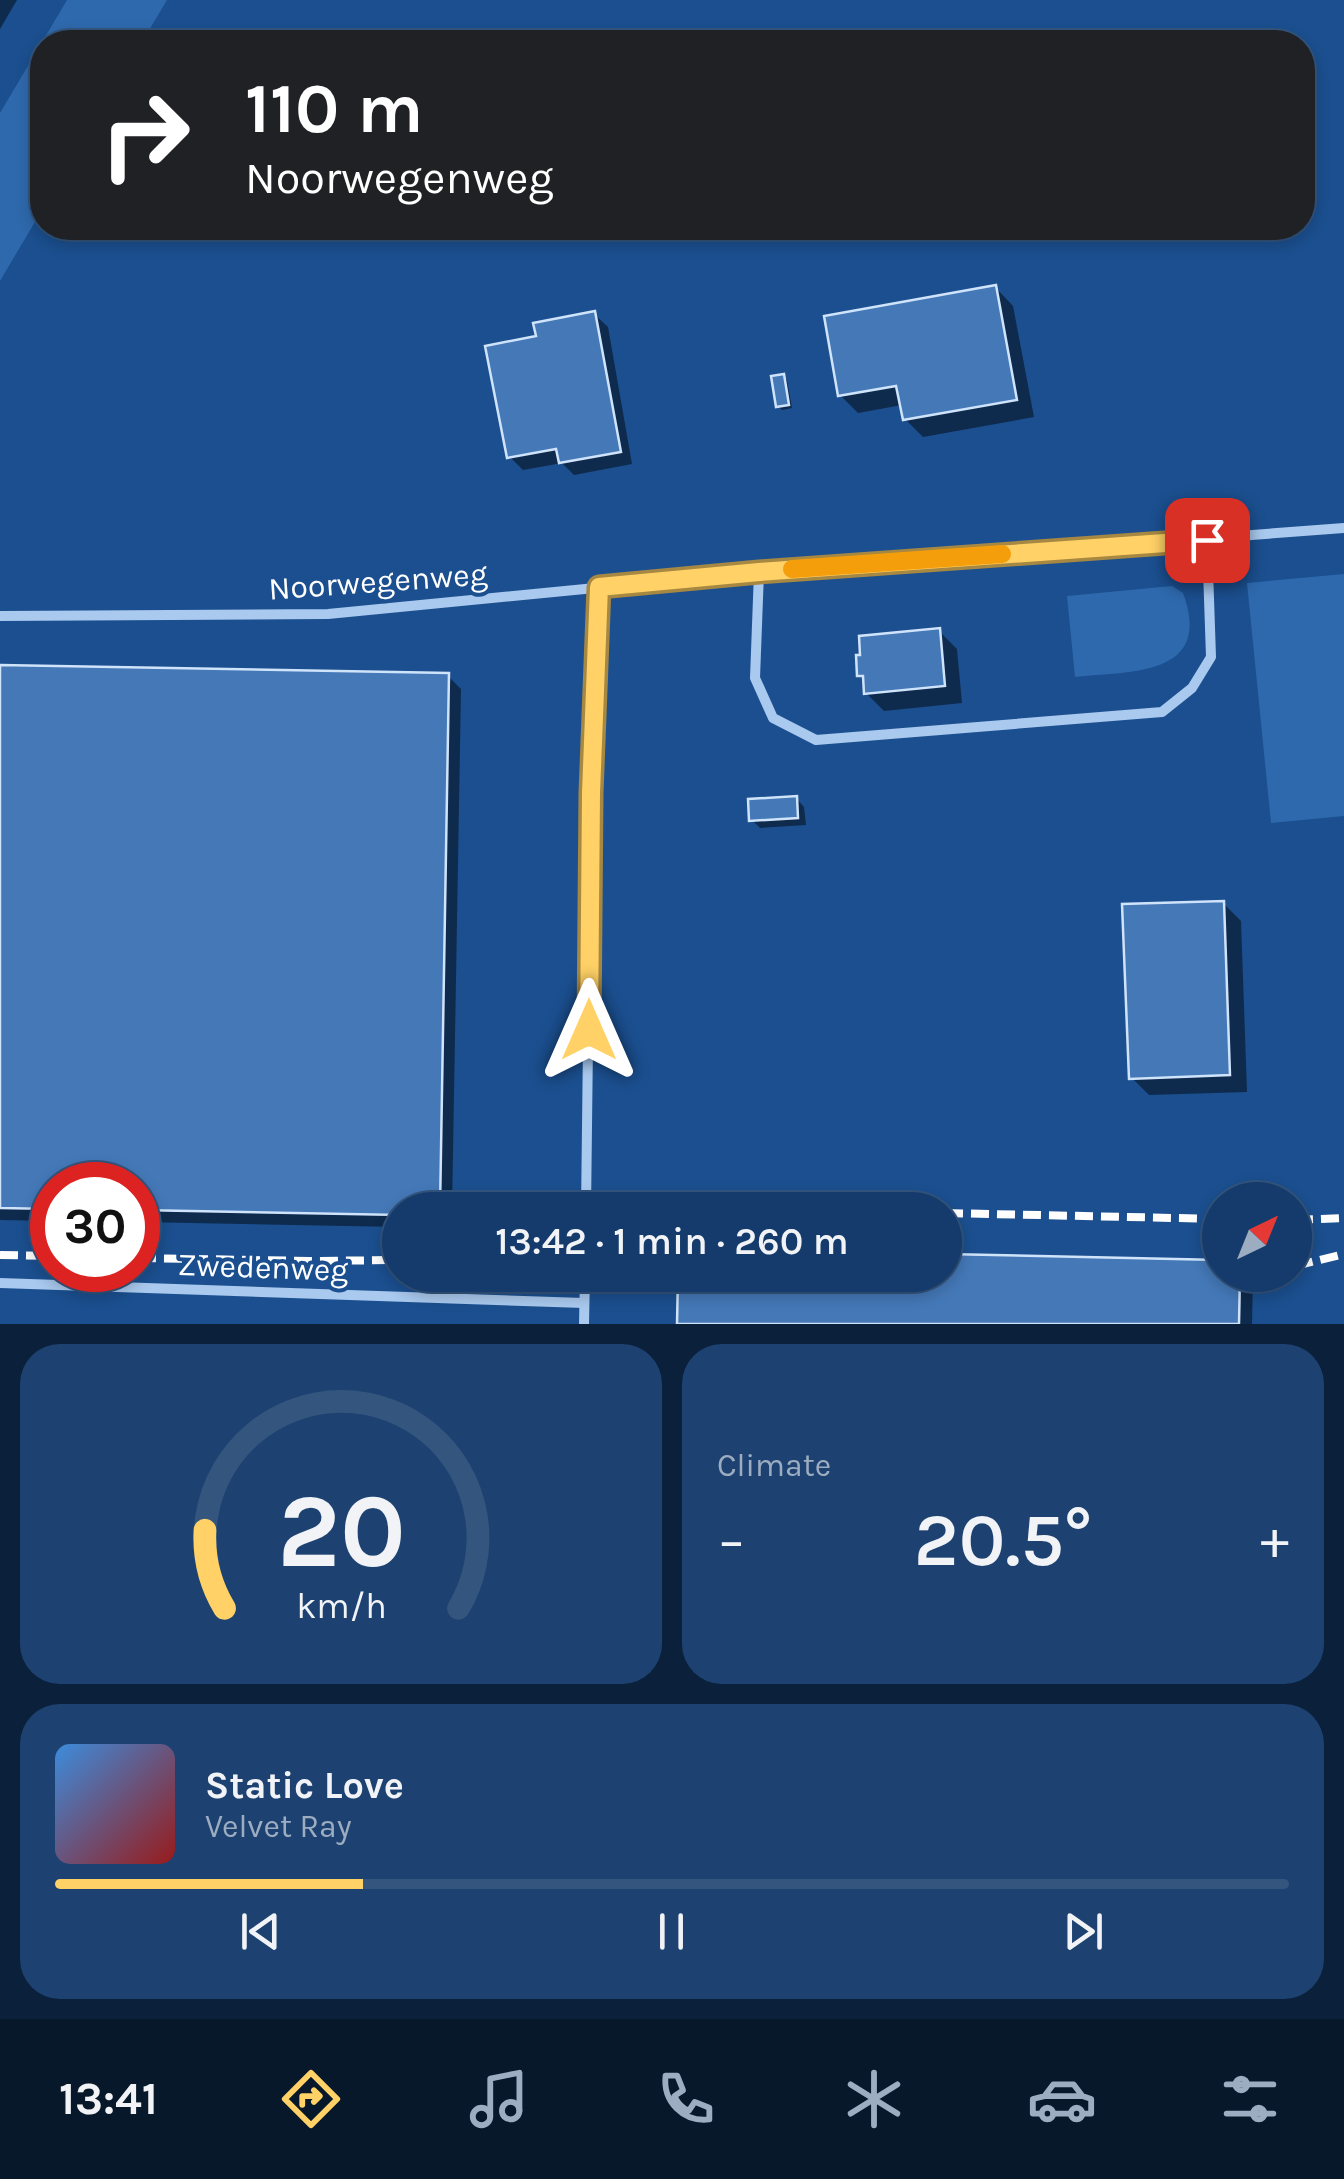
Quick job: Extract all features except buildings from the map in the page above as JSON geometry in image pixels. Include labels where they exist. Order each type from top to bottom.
[{"type":"street","name":"Noorwegenweg","points":[[0,616],[328,614],[759,572],[1344,528]]},
{"type":"street","points":[[759,572],[755,678],[773,718],[816,740],[1162,712],[1192,688],[1211,657],[1207,540]]},
{"type":"street","points":[[586,1192],[591,793],[599,587]]},
{"type":"street","name":"Zwedenweg","points":[[0,1284],[584,1303]]},
{"type":"street","points":[[584,1292],[584,1324]]},
{"type":"shaded area","points":[[67,0],[167,0],[149,30],[49,30]]},
{"type":"shaded area","points":[[30,62],[30,230],[0,281],[0,113]]},
{"type":"shaded area","points":[[1344,574],[1344,816],[1271,823],[1247,583]]},
{"type":"shaded area","points":[[1172,586],[1183,593],[1190,620],[1187,641],[1177,655],[1142,670],[1075,677],[1067,596]]},
{"type":"railway","points":[[962,1213],[1202,1219]]},
{"type":"railway","points":[[1312,1219],[1344,1218]]},
{"type":"railway","points":[[1312,1262],[1344,1254]]},
{"type":"railway","points":[[0,1255],[30,1256]]},
{"type":"railway","points":[[160,1258],[382,1260]]},
{"type":"slow traffic","points":[[792,569],[1002,554]]},
{"type":"route","points":[[589,1030],[591,793],[599,587],[1207,540]]}]
